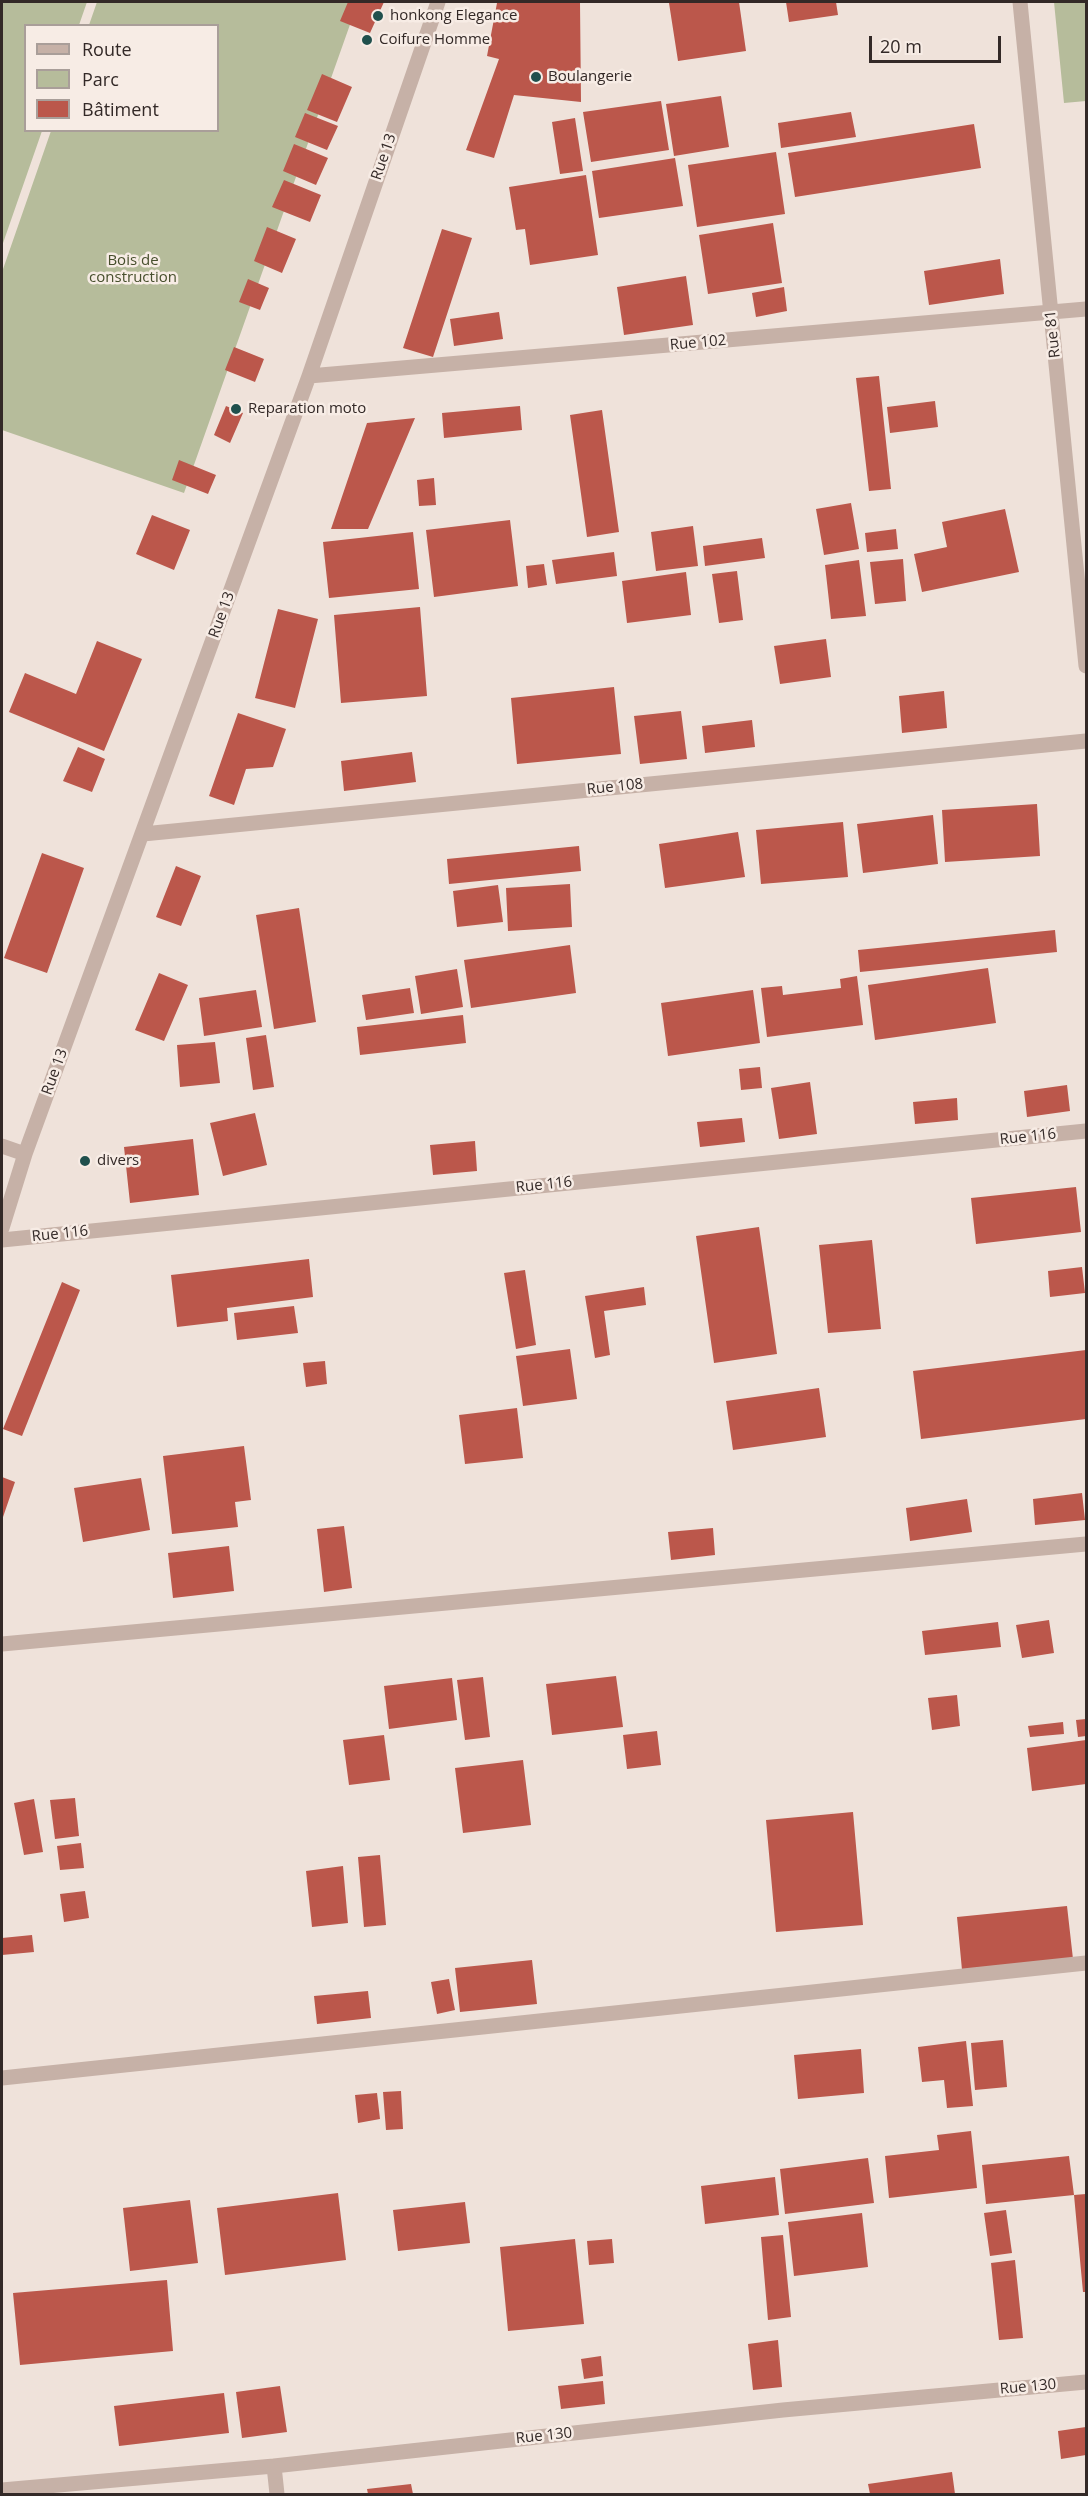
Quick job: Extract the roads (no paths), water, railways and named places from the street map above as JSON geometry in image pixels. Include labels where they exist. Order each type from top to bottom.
[{"type":"street","name":"Rue 13","points":[[2,1228],[25,1154],[309,376],[438,2]]},
{"type":"street","name":"Rue 81","points":[[1020,2],[1086,666]]},
{"type":"street","name":"Rue 102","points":[[309,376],[1086,309]]},
{"type":"street","name":"Rue 108","points":[[142,834],[1086,741]]},
{"type":"street","name":"Rue 116","points":[[2,1239],[1086,1131]]},
{"type":"street","points":[[2,1146],[25,1154]]},
{"type":"street","points":[[2,1644],[1086,1544]]},
{"type":"street","points":[[2,2078],[1086,1963]]},
{"type":"street","name":"Rue 130","points":[[2,2490],[274,2466],[783,2410],[1086,2382]]},
{"type":"street","points":[[274,2466],[277,2494]]},
{"type":"place","name":"honkong Elegance","points":[[378,16]]},
{"type":"place","name":"Coifure Homme","points":[[367,40]]},
{"type":"place","name":"Boulangerie","points":[[536,77]]},
{"type":"place","name":"Reparation moto","points":[[236,409]]},
{"type":"place","name":"divers","points":[[85,1161]]},
{"type":"park label","name":"Bois de construction","points":[[133,270]]}]
